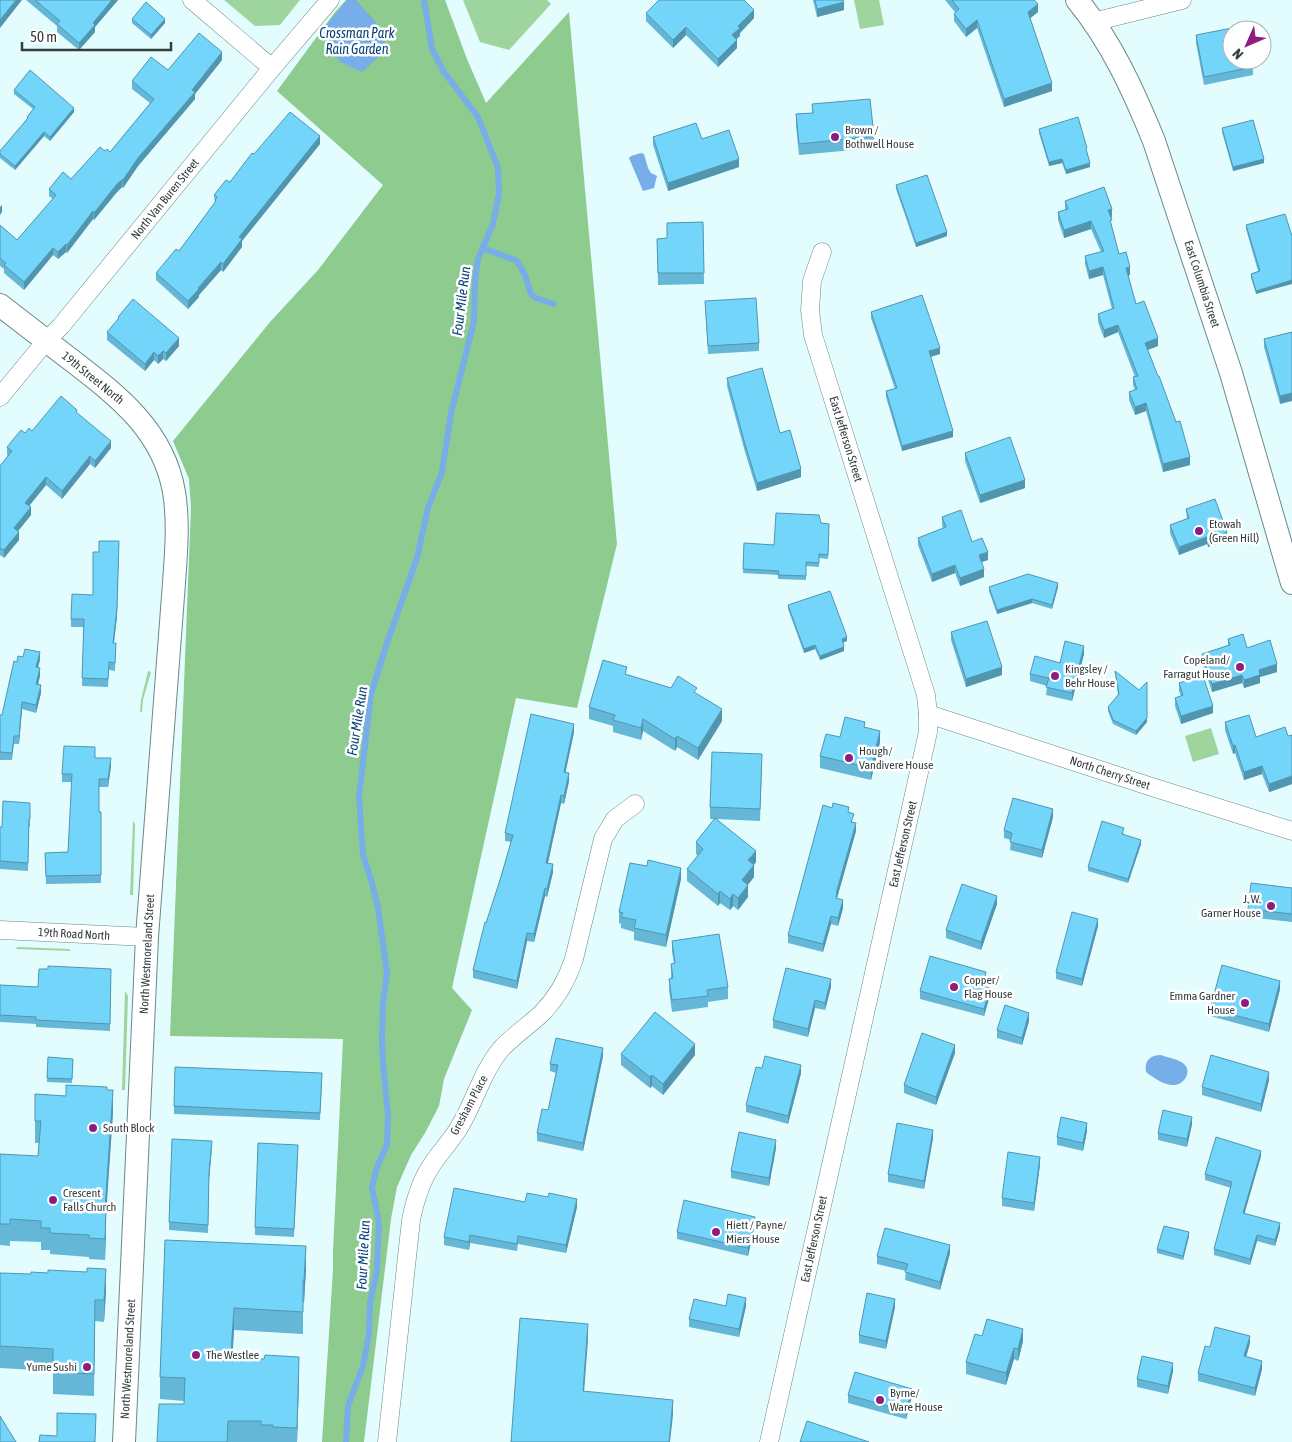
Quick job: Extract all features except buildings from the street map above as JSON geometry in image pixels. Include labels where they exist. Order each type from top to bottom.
[{"type":"street","points":[[192,0],[272,68]]},
{"type":"street","name":"North Van Buren Street","points":[[0,397],[46,341],[62,326],[272,68],[330,0]]},
{"type":"street","name":"East Columbia Street","points":[[1077,0],[1093,22],[1131,87],[1154,141],[1232,373],[1292,583]]},
{"type":"street","points":[[1093,22],[1182,0]]},
{"type":"street","name":"East Jefferson Street","points":[[769,1442],[928,732],[926,696],[813,335],[810,310],[812,281],[822,252]]},
{"type":"street","name":"19th Street North","points":[[0,304],[114,394],[138,417],[157,445],[167,468]]},
{"type":"street","name":"North Westmoreland Street","points":[[124,1442],[147,937],[176,555],[176,503],[167,468]]},
{"type":"street","name":"North Cherry Street","points":[[928,714],[1292,831]]},
{"type":"street","name":"Gresham Place","points":[[386,1442],[411,1220],[420,1187],[432,1164],[460,1128],[481,1081],[494,1060],[507,1043],[549,1005],[570,974],[603,839],[615,819],[635,804]]},
{"type":"street","name":"19th Road North","points":[[0,930],[147,937]]},
{"type":"green space","points":[[224,0],[300,0],[280,25],[255,26]]},
{"type":"green space","points":[[346,0],[445,0],[486,103],[569,12],[617,544],[577,708],[516,698],[452,988],[472,1010],[444,1079],[439,1106],[411,1155],[397,1187],[391,1219],[364,1442],[322,1442],[333,1270],[343,1039],[170,1036],[191,508],[189,479],[173,441],[270,322],[318,270],[383,185],[277,91],[335,12]]},
{"type":"green space","points":[[463,0],[547,0],[551,4],[509,50],[480,42]]},
{"type":"green space","points":[[854,0],[879,0],[884,25],[860,29]]},
{"type":"green space","points":[[148,671],[151,672],[143,700],[142,713],[140,711],[141,700]]},
{"type":"green space","points":[[1211,728],[1219,754],[1193,762],[1185,736]]},
{"type":"green space","points":[[133,821],[135,824],[133,895],[130,895]]},
{"type":"green space","points":[[17,947],[69,949],[71,951],[16,949]]},
{"type":"green space","points":[[125,991],[128,996],[125,1090],[122,1090]]},
{"type":"water","name":"Crossman Park Rain Garden","points":[[347,0],[356,0],[380,27],[387,49],[362,72],[340,62],[319,34]]},
{"type":"water","points":[[641,153],[644,154],[651,173],[657,176],[654,188],[643,191],[629,158]]},
{"type":"water","points":[[1161,1055],[1184,1064],[1187,1073],[1182,1082],[1175,1085],[1167,1084],[1146,1072],[1146,1065],[1149,1059]]},
{"type":"waterway","name":"Four Mile Run","points":[[346,1442],[348,1406],[363,1366],[369,1334],[370,1303],[377,1270],[379,1223],[372,1187],[377,1167],[387,1145],[388,1115],[382,1038],[383,1003],[387,973],[378,908],[363,855],[359,796],[371,694],[417,558],[428,508],[442,472],[451,413],[474,321],[475,280],[478,259],[493,224],[499,193],[498,168],[478,117],[444,72],[432,49],[424,0]]},
{"type":"waterway","points":[[483,248],[517,261],[525,275],[531,294],[536,298],[554,304]]},
{"type":"place","name":"Brown / Bothwell House","points":[[835,137]]},
{"type":"place","name":"Etowah (Green Hill)","points":[[1199,531]]},
{"type":"place","name":"Copeland/ Farragut House","points":[[1240,667]]},
{"type":"place","name":"Kingsley / Behr House","points":[[1055,676]]},
{"type":"place","name":"Hough/ Vandivere House","points":[[849,758]]},
{"type":"place","name":"J. W. Garner House","points":[[1271,906]]},
{"type":"place","name":"Copper/ Flag House","points":[[954,987]]},
{"type":"place","name":"Emma Gardner House","points":[[1245,1003]]},
{"type":"place","name":"South Block","points":[[93,1128]]},
{"type":"place","name":"Crescent Falls Church","points":[[53,1200]]},
{"type":"place","name":"Hiett / Payne/ Miers House","points":[[716,1232]]},
{"type":"place","name":"The Westlee","points":[[196,1355]]},
{"type":"place","name":"Yume Sushi","points":[[87,1367]]},
{"type":"place","name":"Byrne/ Ware House","points":[[880,1400]]}]
